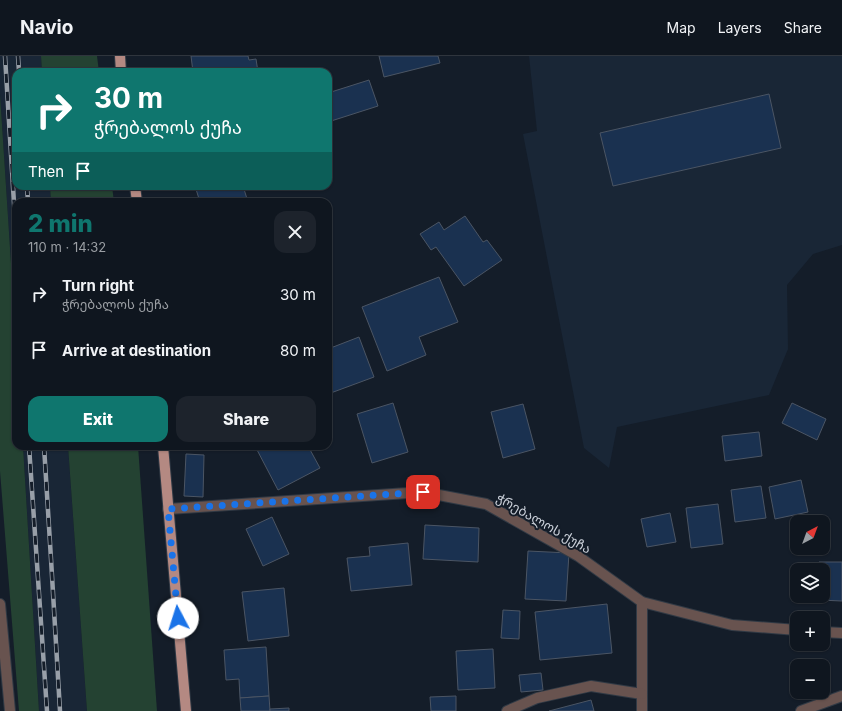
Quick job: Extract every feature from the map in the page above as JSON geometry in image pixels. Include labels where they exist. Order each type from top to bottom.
[{"type":"main road","points":[[120,56],[122,68]]},
{"type":"main road","points":[[162,450],[186,711]]},
{"type":"street","name":"ჭრებალოს ქუჩა","points":[[168,509],[423,492],[486,504],[578,556],[642,602],[732,625],[790,629]]},
{"type":"street","points":[[642,602],[642,711]]},
{"type":"street","points":[[0,604],[10,711]]},
{"type":"street","points":[[830,632],[842,633]]},
{"type":"street","points":[[506,711],[537,698],[591,686],[642,694]]},
{"type":"street","points":[[801,711],[842,696]]},
{"type":"shaded area","points":[[0,56],[41,56],[42,68],[12,68],[12,190],[50,190],[51,198],[12,198],[12,278],[0,94]]},
{"type":"shaded area","points":[[529,56],[842,56],[842,245],[813,254],[787,285],[788,349],[769,395],[617,427],[609,468],[584,448],[523,134],[537,131]]},
{"type":"shaded area","points":[[23,450],[68,450],[87,711],[39,711]]},
{"type":"green space","points":[[41,56],[97,56],[98,68],[42,68]]},
{"type":"green space","points":[[0,94],[12,278],[12,450],[23,450],[39,711],[19,711],[0,471]]},
{"type":"green space","points":[[50,190],[112,190],[114,198],[51,198]]},
{"type":"green space","points":[[68,450],[138,450],[157,711],[87,711]]},
{"type":"building","points":[[191,56],[248,56],[249,60],[256,59],[257,68],[192,68]]},
{"type":"building","points":[[379,56],[438,56],[440,63],[384,77]]},
{"type":"building","points":[[369,80],[378,106],[332,121],[332,92]]},
{"type":"building","points":[[769,94],[781,148],[613,186],[600,133]]},
{"type":"building","points":[[196,190],[244,190],[247,198],[199,198]]},
{"type":"building","points":[[465,216],[483,242],[487,240],[502,260],[464,286],[436,247],[431,250],[420,234],[439,222],[444,230]]},
{"type":"building","points":[[439,277],[458,322],[419,337],[426,355],[387,371],[362,307]]},
{"type":"building","points":[[359,337],[374,377],[332,393],[332,347]]},
{"type":"building","points":[[393,403],[408,452],[372,463],[357,414]]},
{"type":"building","points":[[792,403],[826,419],[817,440],[782,423]]},
{"type":"building","points":[[523,404],[535,449],[503,458],[491,412]]},
{"type":"building","points":[[759,432],[762,456],[725,461],[722,436]]},
{"type":"building","points":[[257,450],[310,450],[320,468],[278,490]]},
{"type":"building","points":[[186,454],[204,455],[203,497],[184,496]]},
{"type":"building","points":[[801,480],[808,512],[775,519],[769,487]]},
{"type":"building","points":[[761,486],[766,518],[735,522],[731,490]]},
{"type":"building","points":[[718,504],[723,544],[691,548],[686,508]]},
{"type":"building","points":[[670,513],[676,542],[647,547],[641,519]]},
{"type":"building","points":[[272,517],[289,554],[263,566],[246,529]]},
{"type":"building","points":[[425,525],[479,528],[478,562],[423,559]]},
{"type":"building","points":[[408,543],[412,585],[351,591],[347,558],[370,556],[369,547]]},
{"type":"building","points":[[528,551],[569,553],[566,601],[525,599]]},
{"type":"building","points":[[842,562],[842,601],[830,600],[830,563],[819,563]]},
{"type":"building","points":[[284,588],[289,636],[248,641],[242,592]]},
{"type":"building","points":[[607,604],[612,653],[540,660],[535,612]]},
{"type":"building","points":[[503,610],[520,611],[519,639],[501,638]]},
{"type":"building","points":[[266,647],[269,696],[240,698],[239,679],[226,680],[224,650]]},
{"type":"building","points":[[493,649],[495,688],[458,690],[456,651]]},
{"type":"building","points":[[541,673],[543,690],[521,692],[519,675]]},
{"type":"building","points":[[269,696],[270,711],[241,711],[240,698]]},
{"type":"building","points":[[456,696],[456,711],[431,711],[430,697]]},
{"type":"building","points":[[591,700],[594,711],[549,711]]},
{"type":"building","points":[[289,708],[289,711],[270,711],[270,709]]},
{"type":"railway","points":[[5,56],[12,171]]},
{"type":"railway","points":[[18,56],[19,68]]},
{"type":"railway","points":[[13,190],[14,198]]},
{"type":"railway","points":[[27,190],[28,198]]},
{"type":"railway","points":[[29,450],[47,711]]},
{"type":"railway","points":[[44,450],[60,711]]},
{"type":"route","points":[[178,618],[168,509],[423,492]]}]
